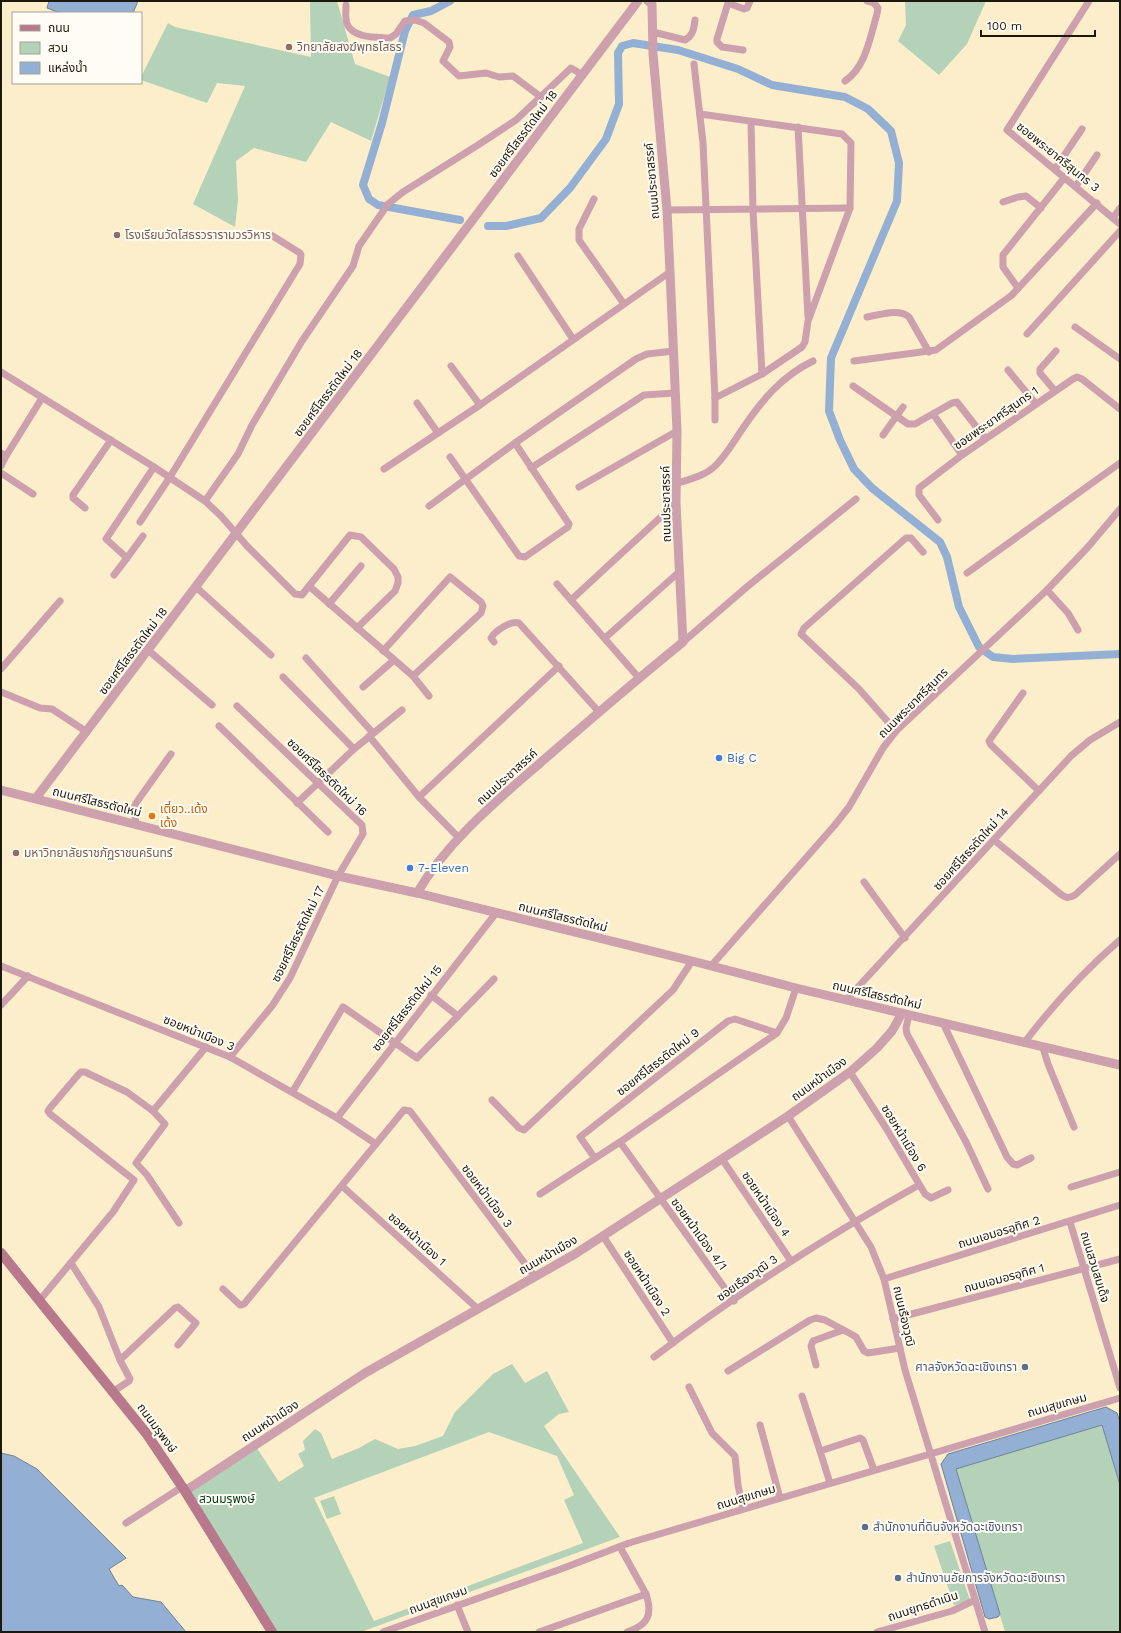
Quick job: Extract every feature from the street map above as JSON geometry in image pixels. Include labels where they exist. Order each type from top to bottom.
[{"type":"main road","name":"ถนนมรุพงษ์","points":[[1,1253],[114,1391],[146,1433],[183,1489],[272,1632]]},
{"type":"street","name":"ซอยศรีโสธรตัดใหม่ 18","points":[[36,798],[638,1]]},
{"type":"street","name":"ถนนประชาสรรค์","points":[[417,893],[434,867],[460,838],[496,803],[638,678],[683,642],[676,504],[678,483],[677,431],[667,210],[653,54],[652,4],[648,1]]},
{"type":"street","points":[[743,50],[722,47],[717,42],[717,39],[725,6],[730,3],[747,8],[750,1]]},
{"type":"street","points":[[844,81],[853,75],[860,67],[877,14],[878,8],[874,3],[867,1]]},
{"type":"street","name":"ซอยพระยาศรีสุนทร 3","points":[[1089,1],[1007,130],[1010,134],[1097,203],[1120,224]]},
{"type":"street","points":[[346,5],[348,25],[354,31],[365,36],[390,38],[396,34],[403,22],[412,20],[424,23],[449,42],[450,47],[443,61],[459,76],[486,73],[499,77],[513,76],[541,96]]},
{"type":"street","points":[[653,35],[685,40],[690,38],[693,32],[695,20]]},
{"type":"street","points":[[694,64],[700,114],[706,210],[715,420]]},
{"type":"street","points":[[205,501],[238,454],[252,425],[302,341],[352,266],[359,246],[388,204],[403,192],[499,132],[528,110],[571,68],[583,75]]},
{"type":"street","points":[[700,114],[842,134],[851,143],[850,208],[808,321]]},
{"type":"street","points":[[751,122],[753,210],[762,374]]},
{"type":"street","points":[[715,398],[762,374],[802,347],[805,342],[808,321],[798,127]]},
{"type":"street","points":[[1055,169],[1082,129]]},
{"type":"street","points":[[1076,186],[1097,155]]},
{"type":"street","points":[[1018,288],[1003,267],[1003,255],[1065,177]]},
{"type":"street","points":[[1003,202],[1026,196],[1041,208]]},
{"type":"street","points":[[594,199],[579,229],[579,240],[624,304]]},
{"type":"street","points":[[854,361],[936,350],[1003,302],[1018,288],[1097,203]]},
{"type":"street","points":[[667,210],[850,208]]},
{"type":"street","points":[[1113,218],[1120,208]]},
{"type":"street","points":[[1027,334],[1120,231]]},
{"type":"street","points":[[140,522],[170,478],[300,264],[300,253],[271,235]]},
{"type":"street","points":[[518,256],[572,339]]},
{"type":"street","points":[[384,469],[480,405],[572,339],[670,272]]},
{"type":"street","points":[[867,317],[898,312],[905,314],[909,318],[929,352]]},
{"type":"street","points":[[1075,327],[1120,359]]},
{"type":"street","points":[[429,506],[466,481],[515,443],[636,359],[647,354],[674,351]]},
{"type":"street","points":[[1055,391],[1040,373],[1040,369],[1056,351]]},
{"type":"street","points":[[678,483],[704,474],[714,467],[729,449],[770,392],[797,369],[813,361]]},
{"type":"street","points":[[452,366],[480,405]]},
{"type":"street","points":[[1008,370],[1036,404]]},
{"type":"street","points":[[1,372],[154,466],[205,501],[295,594],[302,595],[350,535],[362,537],[394,569],[398,577],[398,583],[395,591],[357,628]]},
{"type":"street","name":"ซอยพระยาศรีสุนทร 1","points":[[938,520],[919,495],[918,488],[962,454],[1077,377],[1082,379],[1120,409]]},
{"type":"street","points":[[853,386],[908,424],[913,425],[956,402],[985,438]]},
{"type":"street","points":[[531,468],[644,395],[675,393]]},
{"type":"street","points":[[1,466],[4,455],[42,398]]},
{"type":"street","points":[[418,403],[438,433]]},
{"type":"street","points":[[883,435],[904,407]]},
{"type":"street","points":[[933,414],[962,454]]},
{"type":"street","points":[[579,487],[677,431]]},
{"type":"street","points":[[85,508],[73,498],[73,495],[111,440]]},
{"type":"street","points":[[450,456],[519,556],[525,557],[568,528],[569,524],[515,443]]},
{"type":"street","points":[[967,573],[1120,463]]},
{"type":"street","points":[[127,558],[107,542],[107,536],[154,466]]},
{"type":"street","points":[[1,473],[33,494]]},
{"type":"street","points":[[683,642],[748,586],[856,499]]},
{"type":"street","points":[[571,600],[676,504]]},
{"type":"street","name":"ถนนพระยาศรีสุนทร","points":[[711,966],[838,821],[860,790],[883,748],[896,732],[1047,590],[1088,547],[1120,509]]},
{"type":"street","points":[[114,574],[143,536]]},
{"type":"street","points":[[896,732],[859,689],[801,634],[804,628],[906,538],[911,538],[923,552]]},
{"type":"street","points":[[329,604],[361,566]]},
{"type":"street","points":[[605,638],[679,572]]},
{"type":"street","points":[[384,651],[450,577],[481,602],[483,606],[481,613],[413,676]]},
{"type":"street","points":[[557,584],[638,678]]},
{"type":"street","points":[[309,586],[413,676],[429,696]]},
{"type":"street","points":[[196,587],[271,655]]},
{"type":"street","points":[[1047,590],[1068,613],[1078,630]]},
{"type":"street","points":[[1,669],[60,601]]},
{"type":"street","points":[[494,642],[491,638],[494,633],[512,622],[519,623],[599,712]]},
{"type":"street","points":[[148,650],[212,705]]},
{"type":"street","points":[[306,658],[371,734],[419,797],[460,838]]},
{"type":"street","points":[[363,687],[394,660]]},
{"type":"street","points":[[419,797],[559,666]]},
{"type":"street","points":[[283,677],[354,749]]},
{"type":"street","points":[[1,692],[40,708],[52,709],[87,732]]},
{"type":"street","points":[[1023,692],[990,736],[989,741],[991,745],[1039,791]]},
{"type":"street","name":"ซอยศรีโสธรตัดใหม่ 16","points":[[237,706],[362,825],[364,829],[363,834],[338,876]]},
{"type":"street","points":[[297,803],[354,749],[402,710]]},
{"type":"street","name":"ซอยศรีโสธรตัดใหม่ 14","points":[[846,1000],[905,938],[1071,756],[1090,740],[1120,722]]},
{"type":"street","points":[[219,726],[328,832]]},
{"type":"street","points":[[136,824],[134,808],[136,803],[171,754]]},
{"type":"street","name":"ถนนศรีโสธรตัดใหม่","points":[[1,790],[338,876],[417,893],[796,988],[1043,1048],[1120,1065]]},
{"type":"street","points":[[994,840],[1064,897],[1069,898],[1076,895],[1119,858]]},
{"type":"street","name":"ซอยศรีโสธรตัดใหม่ 17","points":[[230,1057],[272,1006],[290,978],[338,876]]},
{"type":"street","points":[[864,882],[905,938]]},
{"type":"street","name":"ซอยศรีโสธรตัดใหม่ 15","points":[[337,1118],[496,913]]},
{"type":"street","points":[[1024,1043],[1050,1009],[1070,987],[1120,940]]},
{"type":"street","points":[[492,1100],[519,1128],[524,1130],[673,990],[692,961]]},
{"type":"street","name":"ซอยหน้าเมือง 3","points":[[1,966],[230,1057],[293,1091],[376,1144]]},
{"type":"street","points":[[1,1005],[28,976]]},
{"type":"street","points":[[293,1091],[343,1007],[417,1058],[494,979]]},
{"type":"street","points":[[540,1194],[594,1157],[620,1142],[777,1033],[786,1018],[796,988]]},
{"type":"street","points":[[431,995],[458,1016]]},
{"type":"street","points":[[906,1014],[907,1034],[966,1142],[988,1189]]},
{"type":"street","name":"ถนนหน้าเมือง","points":[[183,1489],[360,1376],[603,1236],[788,1116],[850,1072],[885,1040],[906,1014]]},
{"type":"street","name":"ซอยศรีโสธรตัดใหม่ 9","points":[[594,1157],[580,1137],[728,1021],[735,1019],[777,1033]]},
{"type":"street","points":[[943,1023],[1007,1157],[1013,1164],[1017,1165],[1031,1158]]},
{"type":"street","points":[[153,1111],[206,1047]]},
{"type":"street","points":[[1043,1048],[1074,1127]]},
{"type":"street","points":[[134,1180],[48,1111],[80,1072],[85,1072],[122,1089],[153,1111],[165,1124],[136,1165],[142,1169],[179,1223]]},
{"type":"street","name":"ซอยหน้าเมือง 6","points":[[850,1072],[925,1194],[931,1198],[948,1190]]},
{"type":"street","name":"ซอยหน้าเมือง 3","points":[[223,1289],[240,1304],[244,1304],[404,1110],[410,1111],[534,1277]]},
{"type":"street","name":"ถนนเรืองวุฒิ","points":[[788,1116],[871,1247],[884,1279],[900,1348],[930,1453],[985,1632]]},
{"type":"street","name":"ซอยหน้าเมือง 4/1","points":[[620,1142],[734,1301]]},
{"type":"street","name":"ซอยหน้าเมือง 4","points":[[722,1159],[791,1261]]},
{"type":"street","points":[[40,1301],[113,1212],[142,1169]]},
{"type":"street","points":[[1071,1187],[1120,1172]]},
{"type":"street","name":"ซอยเรืองวุฒิ 3","points":[[654,1357],[673,1342],[791,1261],[854,1221],[920,1185]]},
{"type":"street","name":"ซอยหน้าเมือง 1","points":[[342,1186],[478,1309]]},
{"type":"street","name":"ถนนเอมอรอุทิศ 2","points":[[884,1279],[1070,1222],[1120,1205]]},
{"type":"street","name":"ถนนสวนสมเด็จ","points":[[1070,1222],[1120,1388]]},
{"type":"street","name":"ซอยหน้าเมือง 2","points":[[603,1236],[673,1342]]},
{"type":"street","name":"ถนนเอมอรอุทิศ 1","points":[[893,1319],[1120,1258]]},
{"type":"street","points":[[70,1263],[99,1307],[120,1360],[130,1378],[129,1381],[114,1391]]},
{"type":"street","points":[[120,1360],[175,1308],[178,1308],[196,1323],[178,1345]]},
{"type":"street","points":[[728,1371],[810,1320],[816,1318],[825,1320],[856,1337],[864,1351],[868,1353],[900,1348]]},
{"type":"street","points":[[816,1365],[811,1346],[813,1341],[843,1330]]},
{"type":"street","points":[[689,1387],[712,1433],[735,1456],[738,1486],[743,1509]]},
{"type":"street","points":[[802,1396],[830,1483]]},
{"type":"street","name":"ถนนสุขเกษม","points":[[383,1632],[620,1547],[930,1453],[1120,1398]]},
{"type":"street","points":[[760,1425],[780,1498]]},
{"type":"street","points":[[820,1451],[861,1438],[874,1470]]},
{"type":"street","points":[[126,1523],[183,1489]]},
{"type":"street","points":[[620,1547],[646,1594],[650,1607],[649,1614],[640,1627],[627,1632]]},
{"type":"street","points":[[539,1632],[646,1594]]},
{"type":"street","name":"ถนนยุทธดำเนิน","points":[[877,1632],[952,1610],[975,1600]]},
{"type":"street","points":[[458,1605],[468,1632]]},
{"type":"green space","points":[[310,1],[337,1],[355,64],[390,77],[371,141],[331,122],[306,162],[254,148],[236,161],[238,200],[235,227],[193,204],[245,86],[217,83],[207,103],[142,80],[142,75],[168,23],[175,27],[311,57]]},
{"type":"green space","points":[[905,1],[986,1],[967,44],[939,75],[898,41],[906,25]]},
{"type":"green space","name":"สวนมรุพงษ์","points":[[512,1364],[525,1383],[547,1371],[569,1412],[559,1414],[544,1426],[620,1537],[361,1632],[271,1632],[188,1491],[255,1445],[279,1482],[304,1466],[298,1454],[305,1450],[303,1441],[315,1429],[321,1433],[332,1459],[359,1448],[375,1439],[398,1449],[415,1446],[443,1436],[455,1412],[493,1374]],"holes":[[[489,1432],[557,1456],[574,1495],[564,1500],[583,1543],[374,1621],[314,1498]]]},
{"type":"green space","points":[[1102,1425],[1120,1485],[1120,1632],[1005,1632],[956,1469]]},
{"type":"green space","points":[[334,1496],[341,1514],[327,1519],[320,1501]]},
{"type":"green space","points":[[950,1541],[970,1600],[954,1605],[934,1546]]},
{"type":"water","points":[[49,1],[138,1],[133,12],[57,12],[47,8]]},
{"type":"water","points":[[1106,1407],[1117,1413],[1120,1422],[1120,1485],[1102,1425],[956,1469],[1000,1614],[998,1617],[989,1619],[985,1617],[941,1464],[948,1454]]},
{"type":"water","points":[[1,1453],[14,1456],[37,1469],[126,1558],[109,1569],[119,1586],[122,1585],[133,1597],[161,1602],[186,1632],[1,1632]]},
{"type":"waterway","points":[[450,1],[431,11],[413,15],[405,31],[382,123],[363,185],[369,199],[378,205],[460,220]]},
{"type":"waterway","points":[[488,226],[506,226],[541,218],[570,188],[606,139],[619,104],[618,53],[622,46],[633,43],[678,50],[738,69],[772,85],[845,97],[868,109],[891,131],[899,163],[897,201],[831,358],[829,411],[840,440],[854,469],[872,488],[940,542],[947,557],[959,607],[979,647],[993,657],[1013,659],[1120,654]]},
{"type":"place","name":"วิทยาลัยสงฆ์พุทธโสธร","points":[[289,47]]},
{"type":"place","name":"โรงเรียนวัดโสธรวรารามวรวิหาร","points":[[117,235]]},
{"type":"place","name":"Big C","points":[[719,758]]},
{"type":"place","name":"เตี๋ยว..เด้ง เด้ง","points":[[152,816]]},
{"type":"place","name":"มหาวิทยาลัยราชภัฏราชนครินทร์","points":[[16,853]]},
{"type":"place","name":"7-Eleven","points":[[410,868]]},
{"type":"place","name":"ศาลจังหวัดฉะเชิงเทรา","points":[[1025,1367]]},
{"type":"place","name":"สำนักงานที่ดินจังหวัดฉะเชิงเทรา","points":[[865,1527]]},
{"type":"place","name":"สำนักงานอัยการจังหวัดฉะเชิงเทรา","points":[[898,1578]]}]
